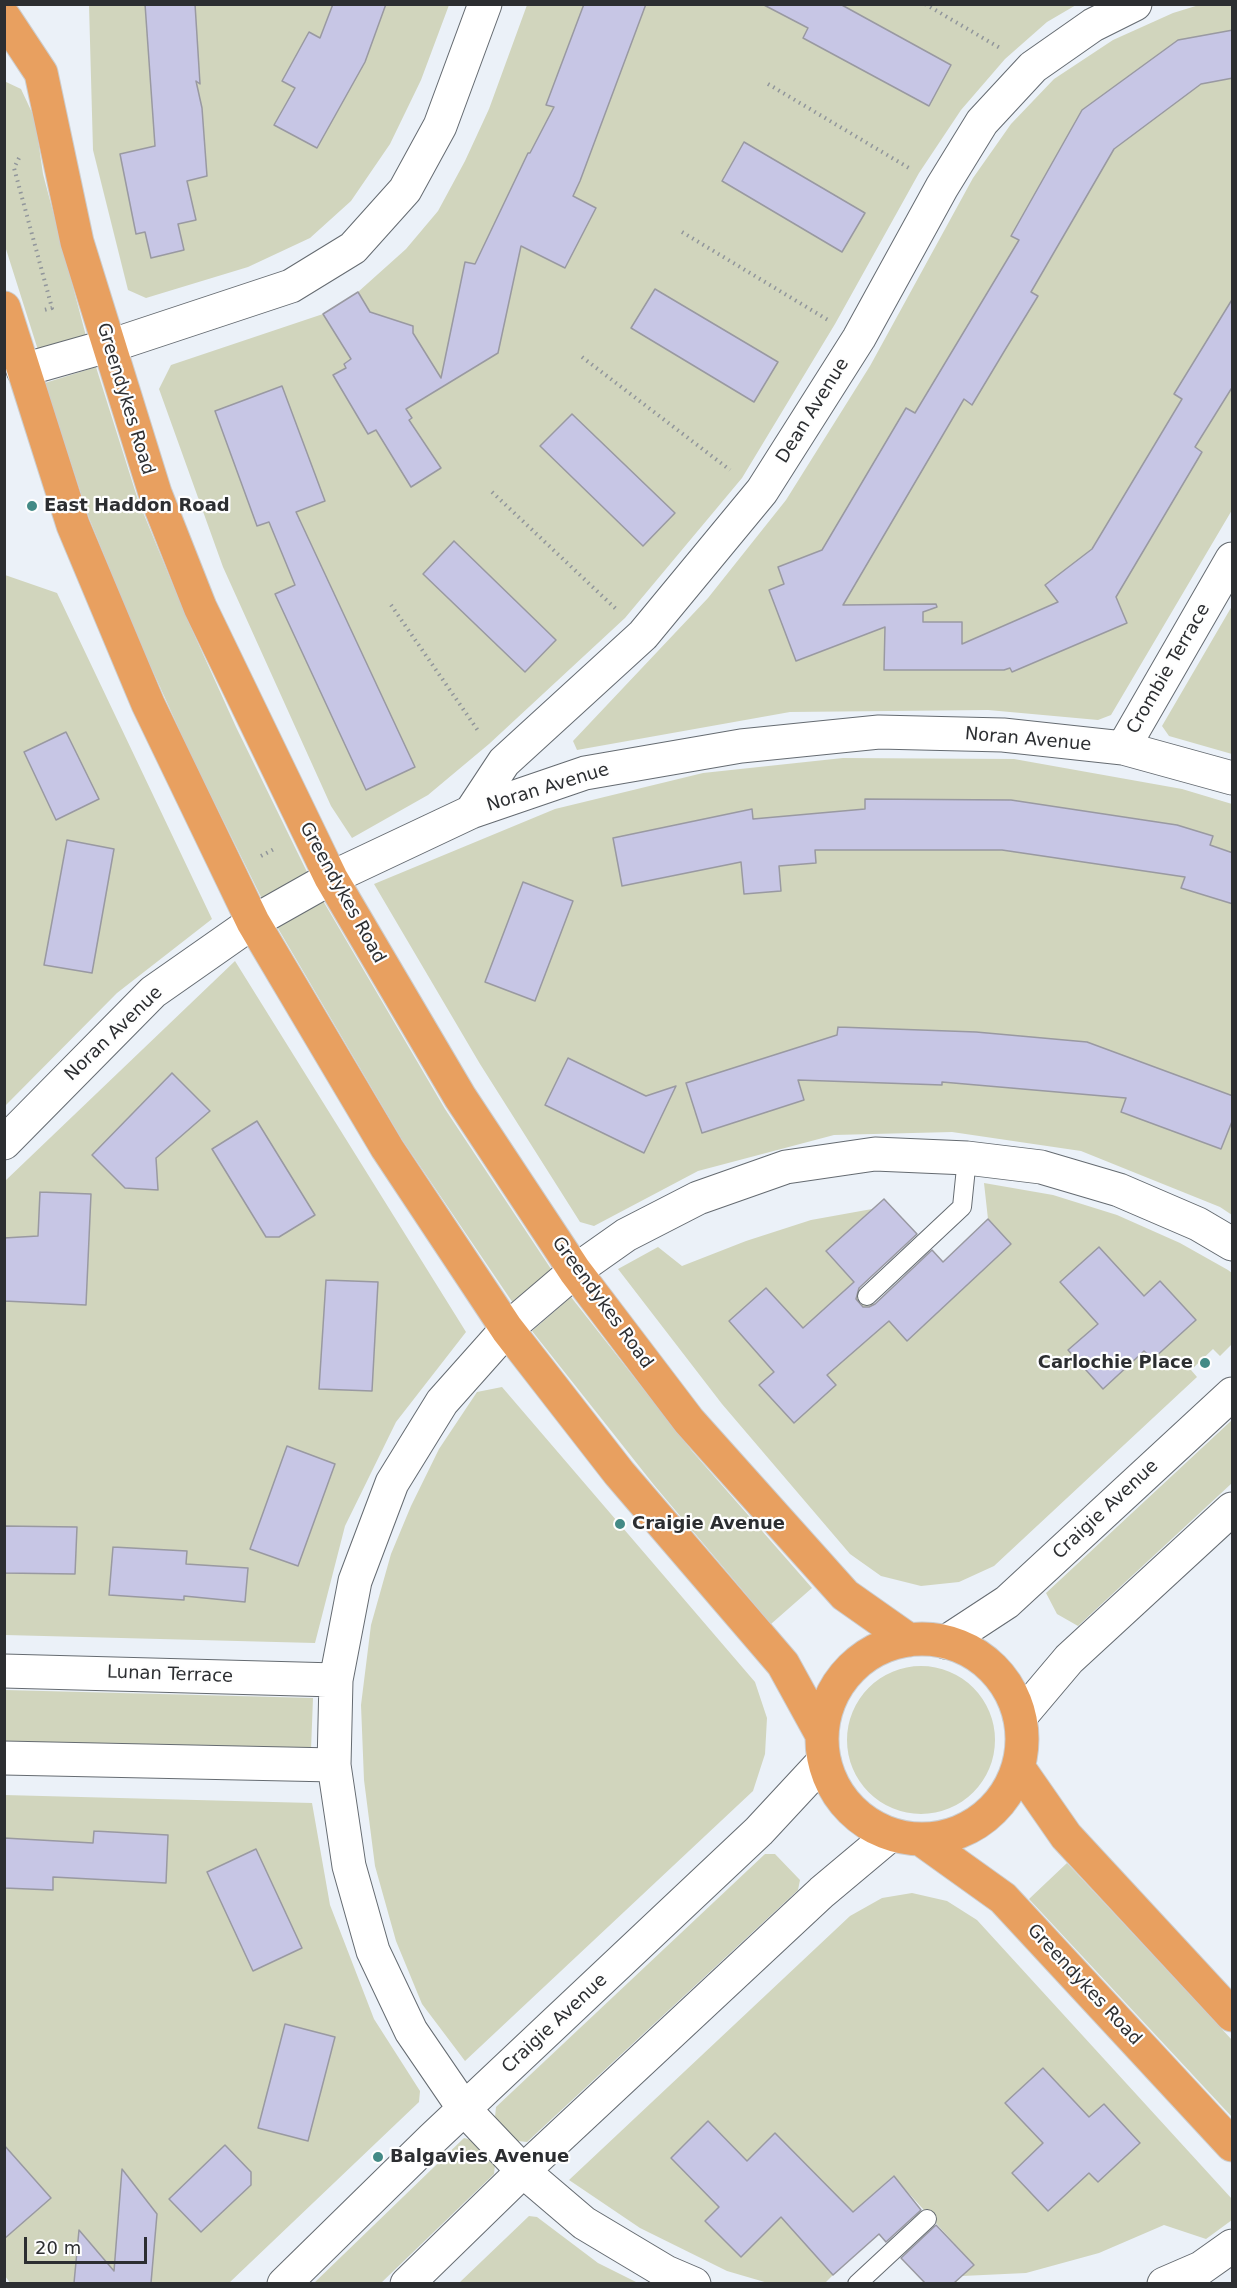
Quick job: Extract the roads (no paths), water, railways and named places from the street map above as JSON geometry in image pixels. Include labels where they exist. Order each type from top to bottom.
[{"type":"highway","name":"Greendykes Road","points":[[4,17],[41,73],[77,242],[155,493],[200,607],[331,879],[460,1097],[575,1271],[690,1421],[793,1538],[845,1595],[909,1640]]},
{"type":"highway","name":"Greendykes Road","points":[[7,314],[73,525],[148,704],[253,922],[387,1148],[507,1329],[620,1473],[783,1664],[823,1748],[837,1794],[860,1819],[891,1835],[922,1840],[954,1835],[982,1820],[1005,1796],[1018,1767],[1022,1742],[1020,1717],[1010,1691],[993,1669],[972,1652],[945,1642],[909,1640],[882,1648],[858,1662],[839,1683],[826,1708],[823,1748]]},
{"type":"highway","points":[[1018,1767],[1066,1836],[1233,2015]]},
{"type":"highway","name":"Greendykes Road","points":[[922,1840],[1003,1898],[1233,2145]]},
{"type":"street","points":[[23,370],[291,286],[353,248],[405,190],[440,126],[486,4]]},
{"type":"street","name":"Dean Avenue","points":[[471,812],[504,762],[643,635],[762,491],[859,338],[942,187],[982,122],[1033,67],[1093,25],[1135,4]]},
{"type":"street","name":"Crombie Terrace","points":[[1123,748],[1233,559]]},
{"type":"street","name":"Noran Avenue","points":[[4,1143],[153,992],[253,922],[331,879],[471,812],[585,773],[741,746],[879,732],[1003,735],[1123,748],[1233,778]]},
{"type":"street","points":[[694,2283],[666,2272],[584,2223],[523,2171],[465,2110],[411,2031],[372,1951],[349,1866],[334,1765],[336,1680],[355,1581],[392,1483],[442,1402],[507,1329],[575,1271],[626,1235],[688,1203],[786,1167],[875,1154],[967,1158],[1041,1167],[1119,1191],[1198,1224],[1233,1244]]},
{"type":"street","name":"Craigie Avenue","points":[[945,1642],[1007,1602],[1233,1394]]},
{"type":"street","points":[[1020,1717],[1069,1659],[1233,1509]]},
{"type":"street","name":"Lunan Terrace","points":[[4,1671],[336,1680]]},
{"type":"street","name":"Craigie Avenue","points":[[284,2283],[759,1831],[823,1748]]},
{"type":"street","points":[[4,1758],[334,1765]]},
{"type":"street","points":[[407,2283],[523,2171],[822,1892],[891,1835]]},
{"type":"street","points":[[1164,2283],[1201,2268],[1233,2246]]},
{"type":"lane","points":[[867,1296],[962,1207],[967,1158]]},
{"type":"lane","points":[[857,2283],[927,2219]]},
{"type":"place","name":"East Haddon Road","points":[[32,506]]},
{"type":"place","name":"Carlochie Place","points":[[1205,1363]]},
{"type":"place","name":"Craigie Avenue","points":[[620,1524]]},
{"type":"place","name":"Balgavies Avenue","points":[[378,2157]]}]
